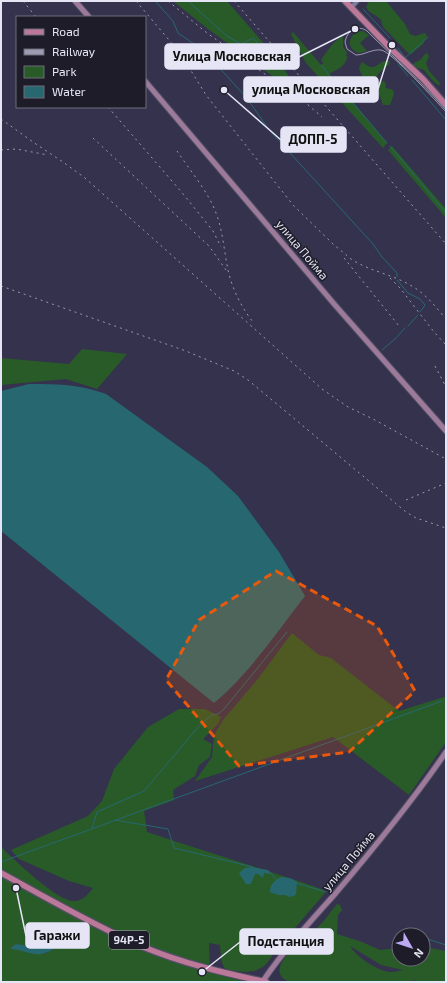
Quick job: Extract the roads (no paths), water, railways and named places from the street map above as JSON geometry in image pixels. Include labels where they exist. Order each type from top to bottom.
[{"type":"main road","points":[[75,1],[88,16]]},
{"type":"main road","points":[[345,1],[400,58],[423,79],[446,105]]},
{"type":"main road","name":"улица Пойма","points":[[146,82],[335,305],[446,431]]},
{"type":"main road","name":"улица Пойма","points":[[265,982],[283,954],[423,787],[446,752]]},
{"type":"main road","name":"94Р-5","points":[[1,873],[142,946],[182,960],[265,982]]},
{"type":"street","points":[[351,8],[357,1]]},
{"type":"water","points":[[29,384],[77,386],[106,394],[207,467],[238,496],[279,552],[305,596],[251,666],[227,692],[214,703],[1,531],[1,391]]},
{"type":"water","points":[[252,867],[268,870],[271,873],[264,873],[263,878],[258,874],[255,874],[251,884],[246,884],[239,873],[245,868]]},
{"type":"water","points":[[281,877],[290,878],[297,882],[296,894],[294,896],[288,897],[286,895],[278,895],[270,892],[273,883]]},
{"type":"water","points":[[66,931],[67,934],[60,943],[47,953],[36,954],[11,949],[16,944],[35,947],[44,946],[54,941]]},
{"type":"waterway","points":[[155,1],[173,21],[178,33],[203,50],[246,97],[270,131],[373,244],[382,257],[397,273],[397,277]]},
{"type":"waterway","points":[[188,1],[227,36],[241,44],[253,38],[276,64]]},
{"type":"waterway","points":[[363,9],[390,38]]},
{"type":"waterway","points":[[405,58],[428,37]]},
{"type":"waterway","points":[[398,48],[405,57]]},
{"type":"waterway","points":[[398,64],[408,76]]},
{"type":"waterway","points":[[321,65],[387,143]]},
{"type":"waterway","points":[[412,80],[446,120]]},
{"type":"waterway","points":[[390,146],[446,213]]},
{"type":"waterway","points":[[397,280],[408,293],[420,299],[425,305],[420,312]]},
{"type":"waterway","points":[[408,326],[418,315]]},
{"type":"waterway","points":[[382,350],[405,328]]},
{"type":"waterway","points":[[92,828],[97,812],[144,791],[199,726],[212,715],[218,714],[224,709],[287,632]]},
{"type":"waterway","points":[[1,862],[442,701]]},
{"type":"waterway","points":[[115,820],[168,829],[174,848],[253,867]]},
{"type":"waterway","points":[[271,873],[276,880]]},
{"type":"waterway","points":[[296,883],[326,892]]},
{"type":"waterway","points":[[431,940],[446,945]]},
{"type":"tram line","points":[[446,110],[418,80],[367,31],[360,28],[350,32],[345,42],[347,49],[356,55],[378,50],[386,53],[414,78],[446,112]]},
{"type":"railway","points":[[23,1],[35,16]]},
{"type":"railway","points":[[136,1],[180,53],[206,95],[293,205],[333,244],[351,259],[365,267],[403,281],[415,288],[430,300],[446,319]]},
{"type":"railway","points":[[168,1],[207,33],[307,104],[322,117]]},
{"type":"railway","points":[[234,1],[446,244]]},
{"type":"railway","points":[[109,108],[184,195],[213,231],[221,247]]},
{"type":"railway","points":[[1,119],[85,178],[322,389],[348,407],[446,459]]},
{"type":"railway","points":[[93,138],[209,246],[226,270]]},
{"type":"railway","points":[[1,150],[16,149],[48,155]]},
{"type":"railway","points":[[177,151],[204,189],[213,205],[220,227],[232,284],[241,304],[253,322]]},
{"type":"railway","points":[[344,258],[399,326]]},
{"type":"railway","points":[[390,278],[400,288],[446,345]]},
{"type":"railway","points":[[1,286],[186,351],[234,371],[248,380],[406,512],[416,518],[446,528]]},
{"type":"railway","points":[[435,366],[446,387]]},
{"type":"railway","points":[[406,500],[446,483]]},
{"type":"place","name":"Улица Московская","points":[[355,29]]},
{"type":"place","name":"улица Московская","points":[[392,45]]},
{"type":"place","name":"ДОПП-5","points":[[224,90]]},
{"type":"place","name":"Гаражи","points":[[16,888]]},
{"type":"place","name":"Подстанция","points":[[202,972]]}]
